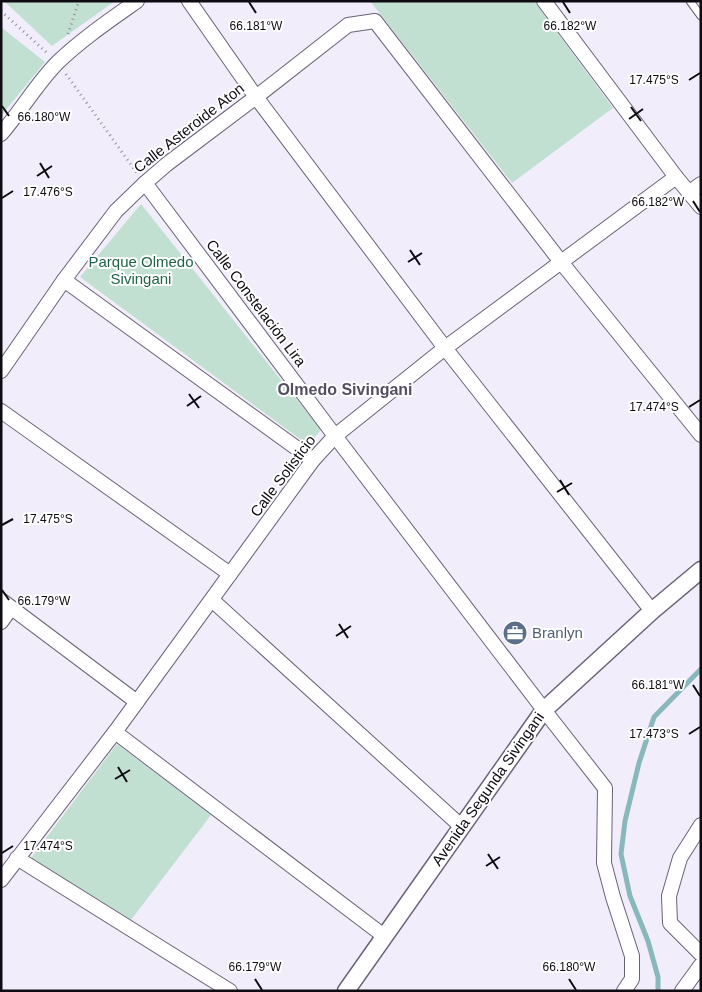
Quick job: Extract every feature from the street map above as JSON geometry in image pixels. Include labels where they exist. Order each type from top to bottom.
[{"type":"street","points":[[1,134],[58,63],[101,26],[137,1]]},
{"type":"street","points":[[189,1],[256,96],[445,348],[652,611]]},
{"type":"street","points":[[544,1],[676,177],[695,188],[701,207]]},
{"type":"street","name":"Calle Asteroide Aton","points":[[1,371],[64,280],[116,211],[167,164],[348,25],[374,21],[561,262]]},
{"type":"street","name":"Calle Solisticio","points":[[1,880],[115,732],[313,460],[335,436],[445,348],[676,177]]},
{"type":"street","name":"Calle Constelación Lira","points":[[145,183],[335,436],[605,788],[604,863],[632,956],[632,979],[624,991]]},
{"type":"street","points":[[561,262],[701,435]]},
{"type":"street","points":[[64,280],[313,460]]},
{"type":"street","points":[[1,410],[230,574]]},
{"type":"street","name":"Avenida Segunda Sivingani","points":[[346,991],[544,710],[652,611],[701,570]]},
{"type":"street","points":[[212,600],[462,827]]},
{"type":"street","points":[[1,622],[6,604],[137,702]]},
{"type":"street","points":[[115,732],[384,936]]},
{"type":"street","points":[[701,825],[680,858],[669,896],[670,923],[701,954]]},
{"type":"street","points":[[17,858],[230,991]]},
{"type":"street","points":[[682,991],[701,965]]},
{"type":"lane","points":[[690,1],[701,16]]},
{"type":"path","points":[[1,12],[58,63],[145,183]]},
{"type":"green space","points":[[4,1],[115,1],[52,46]]},
{"type":"green space","points":[[370,1],[534,1],[613,108],[512,183]]},
{"type":"green space","points":[[1,27],[45,62],[1,116]]},
{"type":"green space","name":"Parque Olmedo Sivingani","points":[[141,204],[321,430],[308,445],[80,277]]},
{"type":"green space","points":[[117,744],[211,815],[131,920],[31,858]]},
{"type":"waterway","points":[[658,991],[658,977],[648,941],[630,896],[621,854],[625,821],[639,763],[654,717],[701,669]]},
{"type":"place","name":"Branlyn","points":[[515,633]]},
{"type":"district","name":"Olmedo Sivingani","points":[[345,389]]}]
